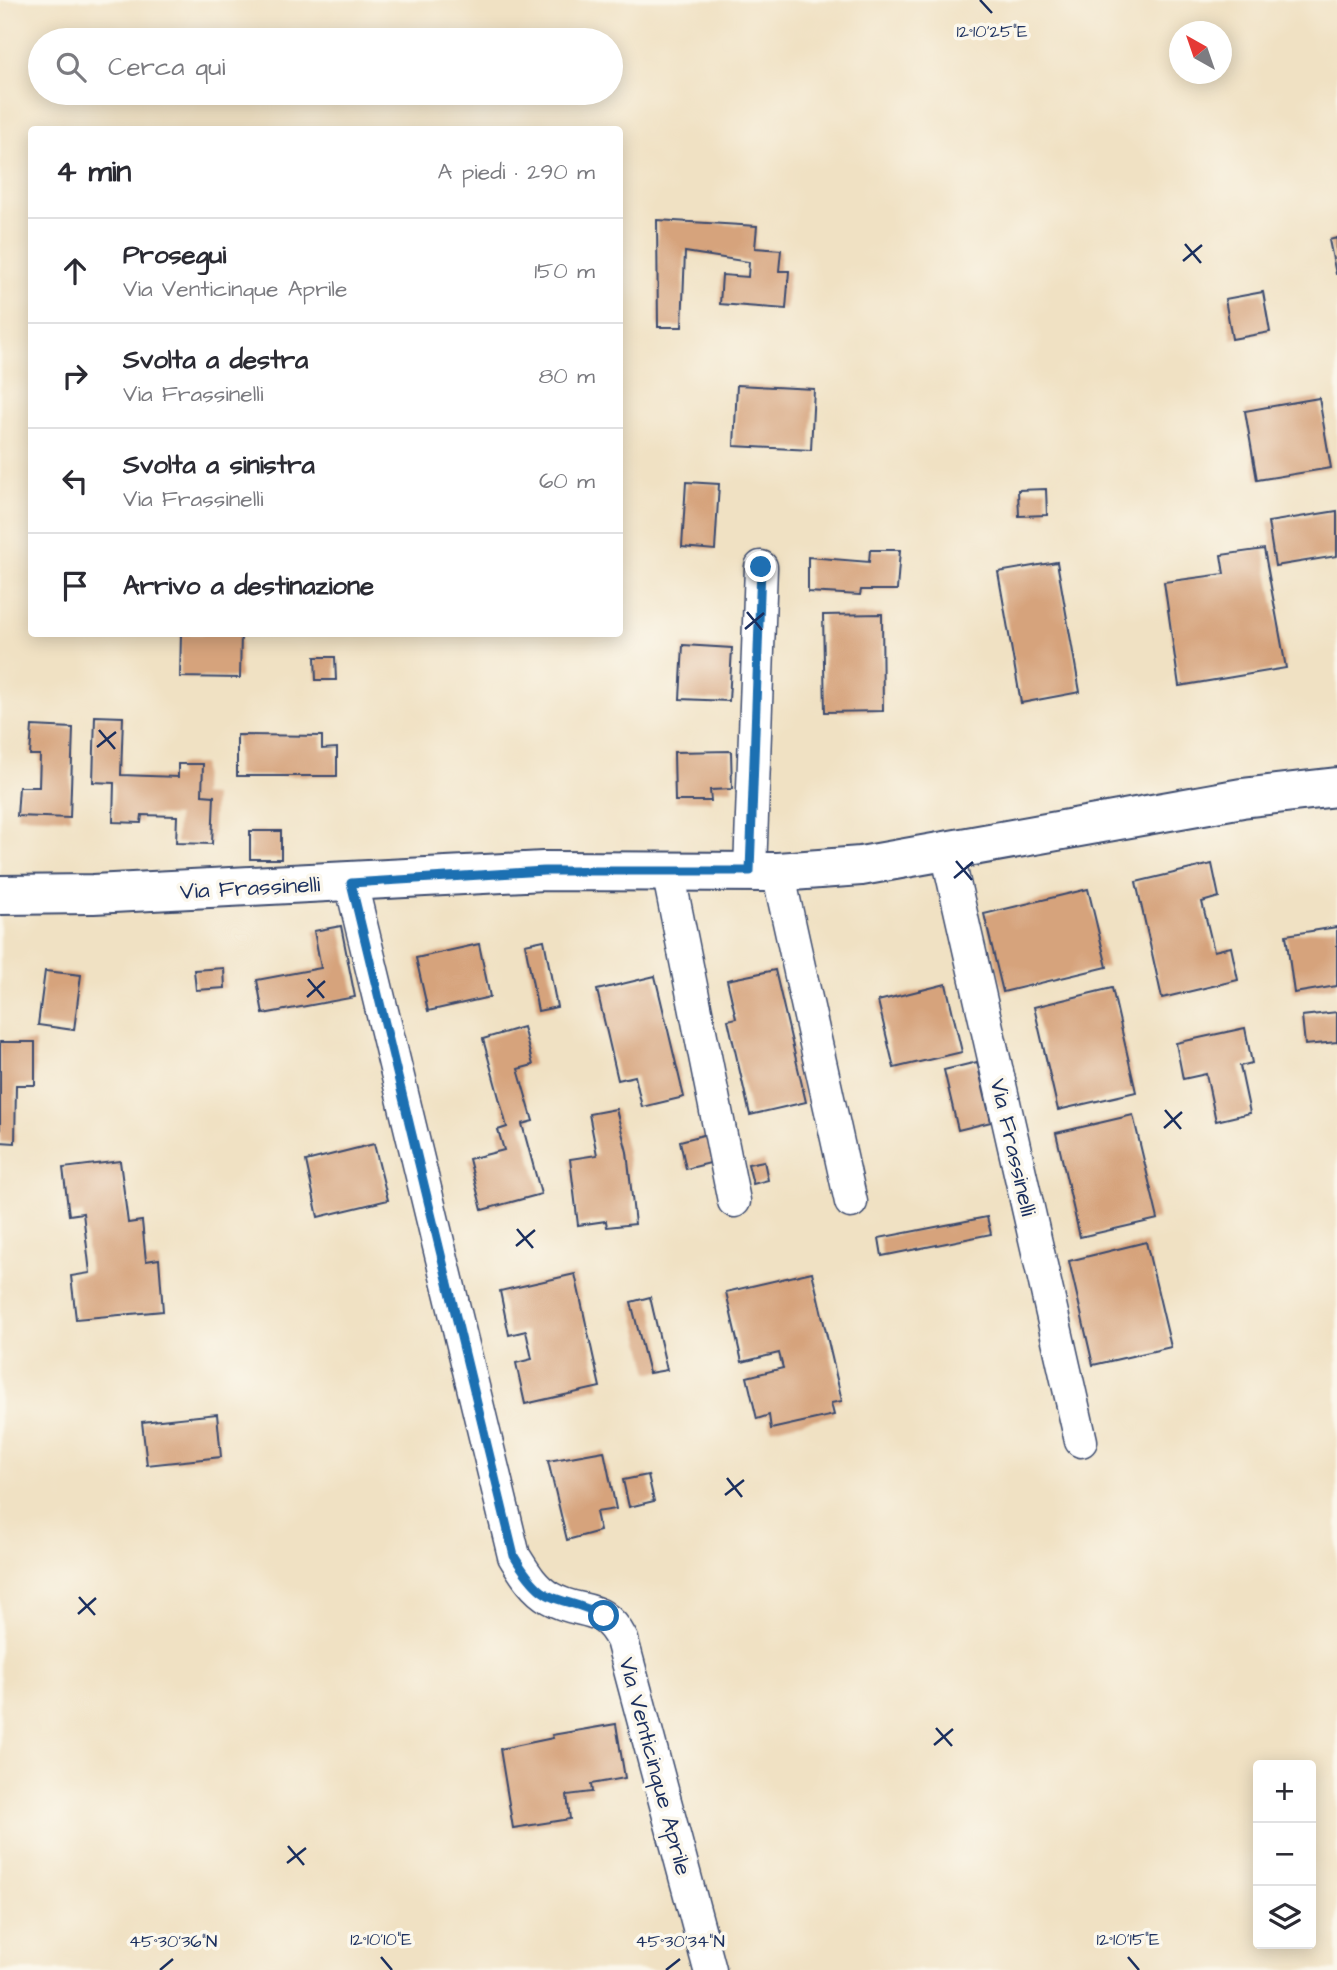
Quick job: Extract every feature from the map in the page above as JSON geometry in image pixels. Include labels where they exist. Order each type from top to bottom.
[{"type":"street","points":[[761,567],[764,871],[851,1202]]},
{"type":"street","name":"Via Frassinelli","points":[[0,895],[93,894],[351,883],[544,871],[764,871],[861,866],[1242,798],[1337,787]]},
{"type":"street","name":"Via Frassinelli","points":[[947,852],[1081,1441]]},
{"type":"street","points":[[668,871],[734,1200]]},
{"type":"street","name":"Via Venticinque Aprile","points":[[351,883],[514,1556],[539,1591],[557,1602],[591,1609],[604,1616],[614,1624],[622,1640],[710,1970]]},
{"type":"building","points":[[657,220],[757,226],[755,248],[781,250],[779,271],[789,271],[786,309],[720,304],[722,275],[748,277],[749,262],[685,252],[682,327],[658,327]]},
{"type":"building","points":[[1337,238],[1337,274],[1336,274],[1329,240]]},
{"type":"building","points":[[1263,292],[1270,332],[1232,339],[1225,299]]},
{"type":"building","points":[[737,385],[814,389],[811,450],[734,446]]},
{"type":"building","points":[[1319,398],[1331,468],[1257,480],[1245,411]]},
{"type":"building","points":[[686,482],[719,484],[715,550],[682,547]]},
{"type":"building","points":[[1046,489],[1047,515],[1019,516],[1018,490]]},
{"type":"building","points":[[1337,511],[1337,556],[1275,566],[1268,522]]},
{"type":"building","points":[[1264,549],[1286,668],[1179,686],[1164,582],[1224,574],[1221,555]]},
{"type":"building","points":[[870,550],[900,550],[897,590],[861,590],[860,595],[808,592],[808,557],[869,562]]},
{"type":"building","points":[[1057,562],[1080,692],[1021,703],[998,572]]},
{"type":"building","points":[[882,614],[883,711],[825,712],[823,615]]},
{"type":"building","points":[[181,637],[241,637],[240,678],[180,677]]},
{"type":"building","points":[[683,645],[732,648],[729,701],[680,699]]},
{"type":"building","points":[[315,657],[335,657],[336,680],[316,680]]},
{"type":"building","points":[[95,716],[123,717],[121,775],[178,777],[178,764],[203,764],[202,795],[214,796],[212,844],[176,843],[177,816],[142,815],[141,823],[113,822],[114,783],[93,782]]},
{"type":"building","points":[[32,726],[73,728],[70,818],[17,816],[19,787],[39,787],[40,755],[30,755]]},
{"type":"building","points":[[237,735],[322,736],[322,749],[337,748],[337,776],[237,776]]},
{"type":"building","points":[[731,751],[732,789],[710,790],[711,801],[675,801],[674,752]]},
{"type":"building","points":[[250,831],[281,831],[281,859],[250,859]]},
{"type":"building","points":[[1212,864],[1219,897],[1202,902],[1214,951],[1231,947],[1238,980],[1162,998],[1136,882]]},
{"type":"building","points":[[1088,889],[1107,967],[1003,992],[984,914]]},
{"type":"building","points":[[341,926],[355,997],[263,1014],[257,980],[321,968],[314,931]]},
{"type":"building","points":[[1337,927],[1337,986],[1294,993],[1286,935]]},
{"type":"building","points":[[544,940],[557,1007],[538,1011],[525,944]]},
{"type":"building","points":[[479,944],[490,997],[428,1011],[416,958]]},
{"type":"building","points":[[224,968],[225,988],[196,990],[194,970]]},
{"type":"building","points":[[775,970],[806,1102],[750,1115],[728,1020],[736,1018],[727,980]]},
{"type":"building","points":[[45,971],[81,975],[74,1030],[38,1025]]},
{"type":"building","points":[[655,976],[684,1097],[642,1107],[635,1076],[618,1080],[597,990]]},
{"type":"building","points":[[946,984],[962,1052],[894,1068],[878,1001]]},
{"type":"building","points":[[1112,988],[1136,1092],[1058,1110],[1034,1007]]},
{"type":"building","points":[[1337,1012],[1337,1042],[1305,1045],[1302,1016]]},
{"type":"building","points":[[523,1027],[533,1065],[518,1069],[533,1121],[522,1124],[541,1194],[482,1210],[469,1159],[504,1150],[498,1130],[507,1127],[483,1039]]},
{"type":"building","points":[[1245,1028],[1252,1063],[1240,1066],[1250,1113],[1216,1121],[1206,1074],[1183,1079],[1176,1043]]},
{"type":"building","points":[[0,1042],[35,1042],[35,1085],[16,1085],[15,1143],[0,1142]]},
{"type":"building","points":[[977,1062],[991,1122],[958,1130],[944,1070]]},
{"type":"building","points":[[616,1109],[627,1152],[635,1224],[607,1227],[606,1221],[578,1225],[570,1159],[597,1155],[589,1114]]},
{"type":"building","points":[[1133,1115],[1158,1219],[1080,1237],[1056,1133]]},
{"type":"building","points":[[711,1133],[718,1161],[686,1169],[680,1141]]},
{"type":"building","points":[[374,1144],[388,1200],[318,1217],[306,1161]]},
{"type":"building","points":[[120,1161],[128,1223],[142,1221],[146,1261],[159,1259],[163,1311],[76,1319],[71,1276],[90,1273],[83,1213],[69,1215],[63,1168]]},
{"type":"building","points":[[764,1161],[768,1180],[753,1184],[748,1164]]},
{"type":"building","points":[[987,1217],[991,1234],[882,1256],[879,1238]]},
{"type":"building","points":[[1146,1242],[1171,1347],[1093,1365],[1069,1261]]},
{"type":"building","points":[[812,1272],[842,1401],[831,1403],[834,1415],[771,1429],[769,1415],[757,1419],[747,1377],[783,1368],[779,1353],[742,1362],[726,1292]]},
{"type":"building","points":[[575,1274],[600,1387],[525,1404],[516,1363],[532,1359],[526,1331],[509,1335],[500,1291]]},
{"type":"building","points":[[650,1297],[667,1370],[649,1373],[631,1302]]},
{"type":"building","points":[[217,1414],[221,1457],[147,1465],[142,1422]]},
{"type":"building","points":[[604,1451],[616,1509],[596,1512],[600,1531],[567,1540],[548,1461]]},
{"type":"building","points":[[648,1475],[654,1501],[629,1507],[623,1480]]},
{"type":"building","points":[[616,1724],[625,1778],[591,1784],[592,1792],[567,1795],[570,1819],[513,1828],[500,1749],[553,1738],[552,1735]]},
{"type":"route","points":[[604,1616],[591,1609],[557,1602],[548,1597],[525,1575],[514,1556],[351,883],[544,871],[750,871],[761,567]]}]
